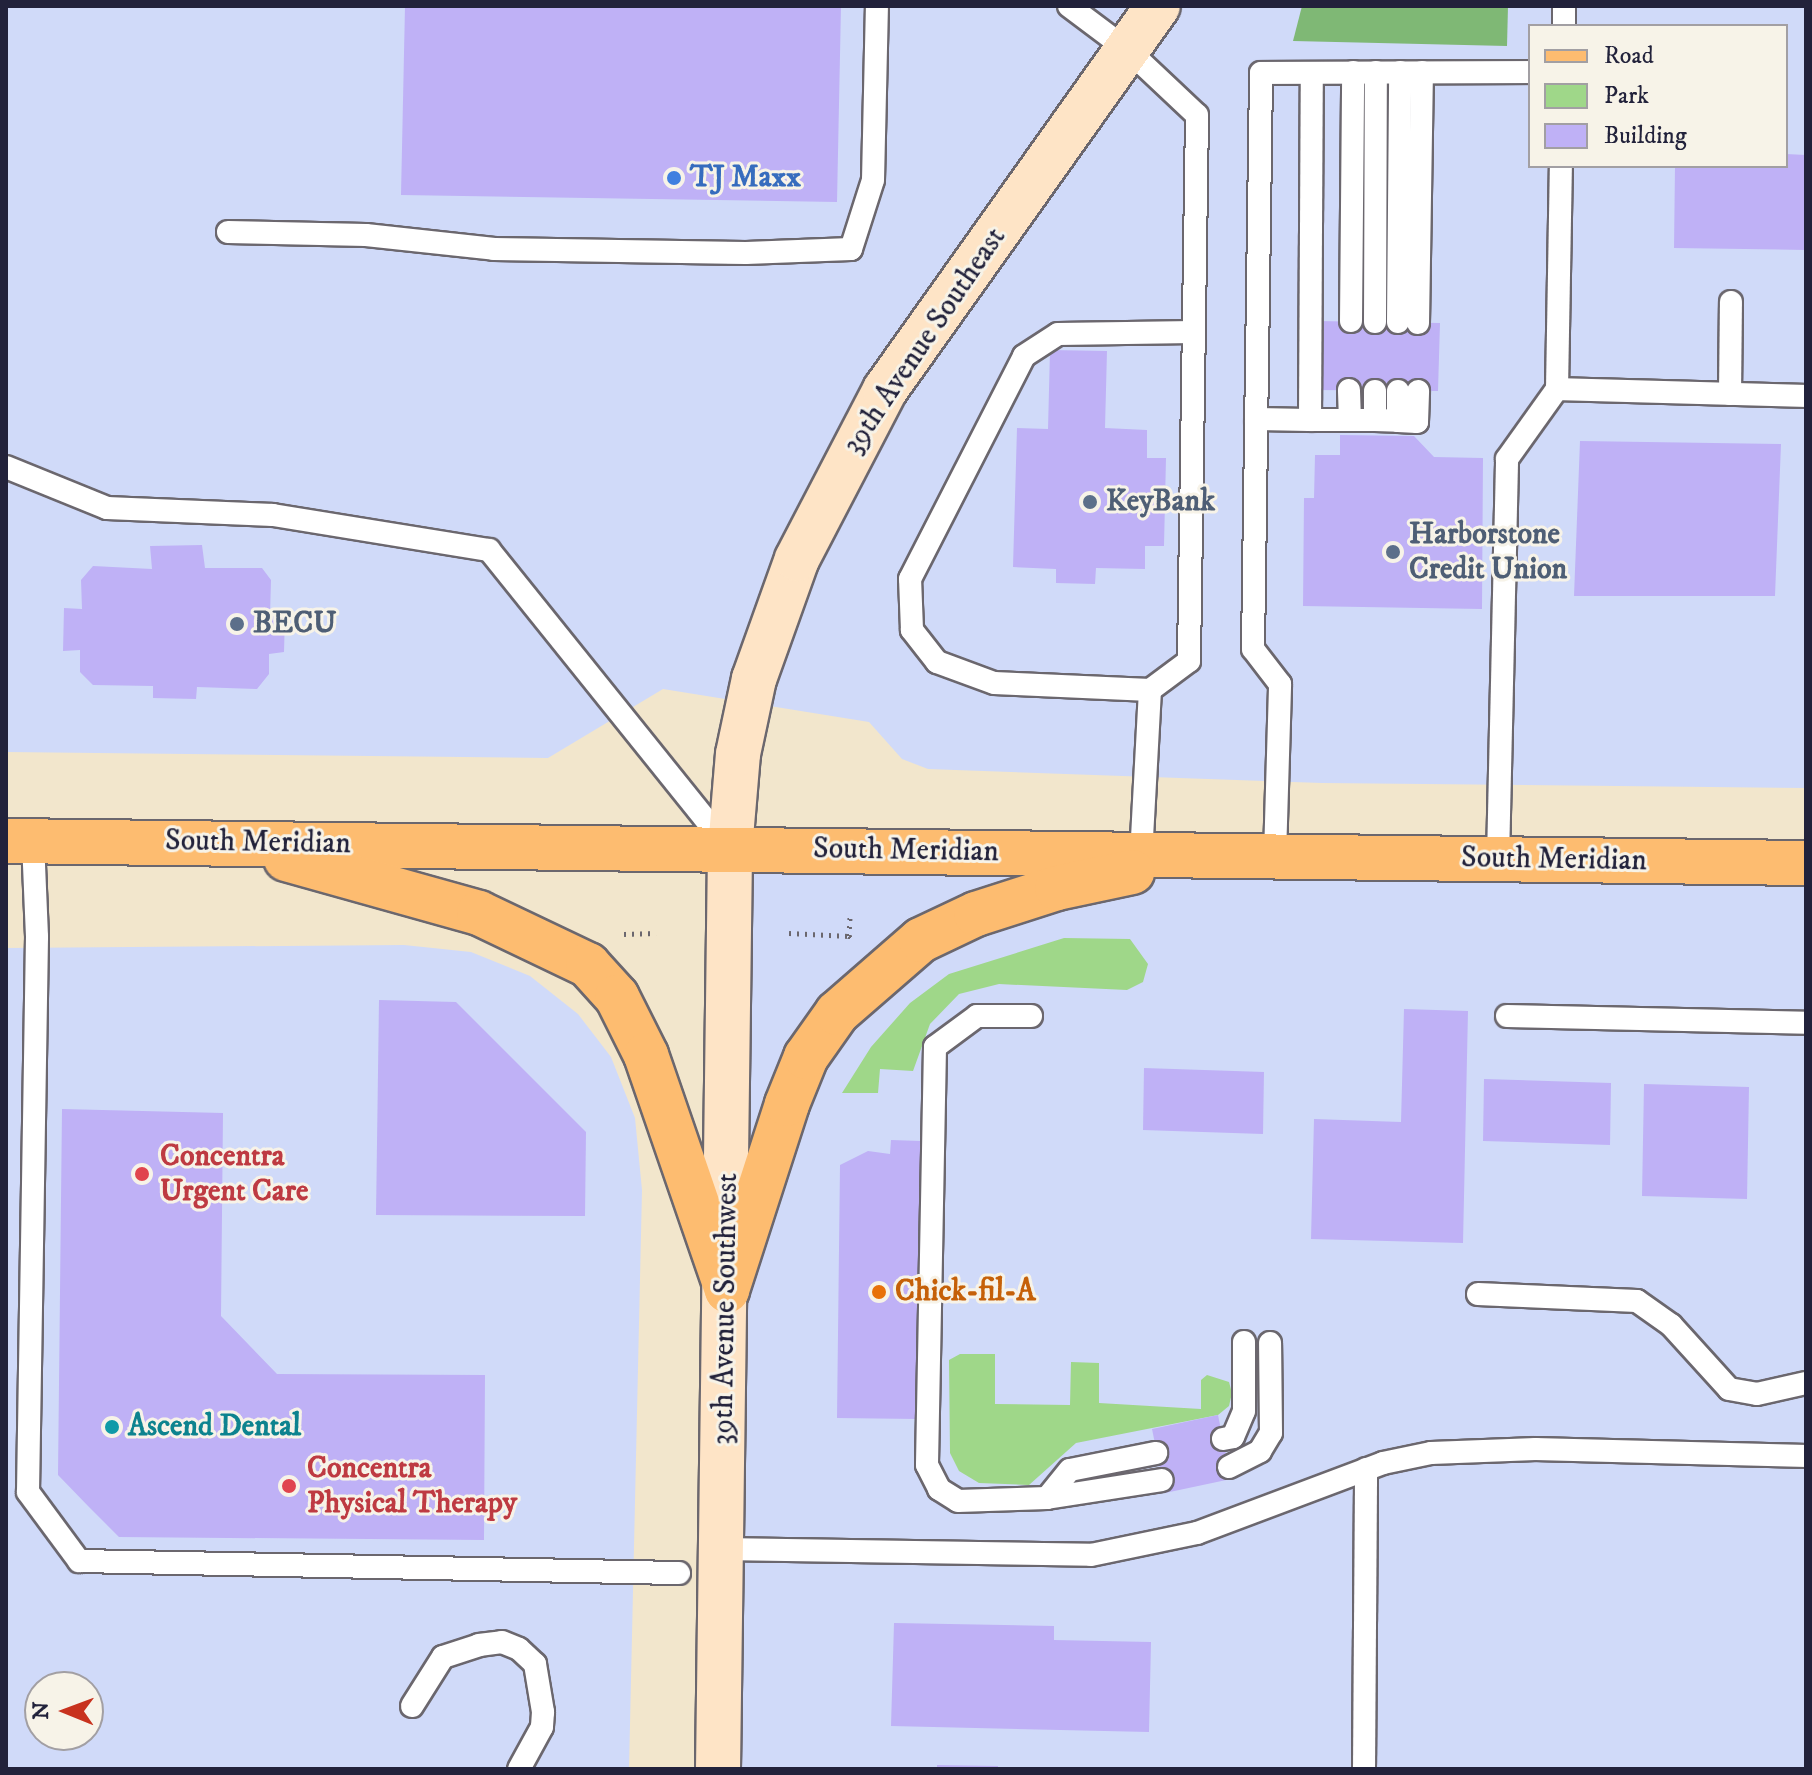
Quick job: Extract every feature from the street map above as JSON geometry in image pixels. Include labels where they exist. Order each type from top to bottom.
[{"type":"main road","name":"39th Avenue Southeast","points":[[730,849],[738,754],[754,679],[823,502],[885,390],[1129,51],[1158,6]]},
{"type":"main road","name":"South Meridian","points":[[20,841],[1806,863]]},
{"type":"main road","points":[[225,843],[479,913],[588,965],[617,997],[646,1055],[727,1290]]},
{"type":"main road","name":"39th Avenue Southwest","points":[[718,1769],[727,1290],[730,849]]},
{"type":"main road","points":[[727,1290],[806,1057],[837,1013],[878,973],[921,940],[976,914],[1057,888],[1215,855]]},
{"type":"lane","points":[[228,232],[366,235],[494,249],[746,253],[851,249],[873,180],[877,6]]},
{"type":"lane","points":[[1069,6],[1129,51],[1197,115],[1194,332],[1189,661],[1150,690],[994,683],[937,662],[912,630],[910,579],[1024,356],[1058,334],[1194,332]]},
{"type":"lane","points":[[1351,321],[1353,72]]},
{"type":"lane","points":[[1375,322],[1376,72]]},
{"type":"lane","points":[[1408,322],[1411,72]]},
{"type":"lane","points":[[1275,856],[1280,684],[1253,649],[1261,73],[1528,72]]},
{"type":"lane","points":[[1310,420],[1312,73]]},
{"type":"lane","points":[[1498,859],[1507,459],[1557,389],[1561,168]]},
{"type":"lane","points":[[1730,394],[1731,302]]},
{"type":"lane","points":[[1557,389],[1806,396]]},
{"type":"lane","points":[[1349,390],[1350,420]]},
{"type":"lane","points":[[1375,391],[1375,420]]},
{"type":"lane","points":[[1256,419],[1417,422],[1408,391]]},
{"type":"lane","points":[[6,467],[107,508],[273,515],[489,550],[730,849]]},
{"type":"lane","points":[[1141,854],[1150,690]]},
{"type":"lane","points":[[20,841],[35,1041],[28,1492],[79,1561],[679,1573]]},
{"type":"lane","points":[[1031,1016],[977,1016],[935,1047],[927,1465],[939,1489],[958,1501],[1047,1498],[1162,1480]]},
{"type":"lane","points":[[1507,1016],[1806,1023]]},
{"type":"lane","points":[[1478,1294],[1637,1301],[1671,1325],[1729,1389],[1757,1394],[1806,1383]]},
{"type":"lane","points":[[1223,1439],[1233,1437],[1244,1411],[1244,1342]]},
{"type":"lane","points":[[1229,1467],[1260,1451],[1271,1433],[1270,1343]]},
{"type":"lane","points":[[722,1549],[1091,1555],[1197,1533],[1366,1469],[1431,1453],[1480,1449],[1806,1456]]},
{"type":"lane","points":[[1047,1498],[1070,1470],[1156,1453]]},
{"type":"lane","points":[[1364,1769],[1366,1469]]},
{"type":"lane","points":[[412,1706],[443,1657],[479,1645],[502,1642],[519,1649],[535,1664],[543,1712],[542,1727],[519,1769]]},
{"type":"path","points":[[850,915],[849,936],[856,945]]},
{"type":"path","points":[[789,933],[849,936]]},
{"type":"shaded area","points":[[6,6],[1806,6],[1806,788],[1322,783],[928,769],[902,759],[869,722],[663,689],[548,758],[6,752]]},
{"type":"shaded area","points":[[730,849],[1806,863],[1806,1769],[718,1769]]},
{"type":"shaded area","points":[[404,945],[471,952],[530,976],[578,1014],[611,1057],[635,1118],[642,1190],[629,1769],[6,1769],[6,948]]},
{"type":"green space","points":[[1302,6],[1508,6],[1507,46],[1293,41]]},
{"type":"green space","points":[[1064,938],[1130,939],[1148,964],[1143,982],[1127,990],[999,984],[959,994],[930,1024],[913,1071],[880,1069],[878,1093],[842,1093],[871,1047],[910,1003],[949,974]]},
{"type":"green space","points":[[960,1354],[995,1354],[995,1404],[1070,1405],[1071,1362],[1099,1363],[1099,1403],[1201,1409],[1201,1380],[1207,1375],[1229,1382],[1232,1393],[1229,1406],[1218,1415],[1076,1443],[1029,1485],[979,1483],[959,1471],[950,1453],[949,1360]]},
{"type":"building","points":[[405,6],[841,6],[837,202],[401,195]]},
{"type":"building","points":[[1788,154],[1806,155],[1806,250],[1674,248],[1675,168],[1788,168]]},
{"type":"building","points":[[1316,321],[1440,323],[1438,391],[1315,390]]},
{"type":"building","name":"KeyBank","points":[[1050,350],[1107,351],[1105,428],[1147,430],[1147,458],[1166,458],[1164,546],[1145,546],[1145,569],[1096,568],[1095,584],[1056,583],[1056,569],[1013,567],[1017,428],[1048,429]]},
{"type":"building","name":"Harborstone Credit Union","points":[[1340,435],[1414,436],[1434,457],[1483,458],[1482,609],[1303,606],[1304,498],[1314,498],[1315,455],[1340,455]]},
{"type":"building","points":[[1580,441],[1781,444],[1775,596],[1574,596]]},
{"type":"building","points":[[202,545],[205,568],[262,568],[271,580],[270,616],[285,616],[284,652],[269,654],[269,674],[257,689],[197,687],[196,699],[153,698],[153,686],[93,685],[80,672],[80,650],[63,651],[64,608],[82,609],[81,580],[93,566],[152,569],[150,546]]},
{"type":"building","points":[[379,1000],[456,1002],[586,1132],[585,1216],[376,1215]]},
{"type":"building","points":[[1404,1009],[1468,1011],[1463,1243],[1311,1239],[1314,1119],[1401,1122]]},
{"type":"building","points":[[1144,1068],[1264,1072],[1263,1134],[1143,1130]]},
{"type":"building","points":[[1484,1079],[1611,1083],[1610,1145],[1483,1141]]},
{"type":"building","points":[[1644,1084],[1749,1087],[1747,1199],[1642,1196]]},
{"type":"building","points":[[62,1109],[223,1113],[221,1316],[277,1374],[485,1375],[484,1540],[119,1537],[89,1507],[58,1475]]},
{"type":"building","name":"Chick-fil-A","points":[[891,1140],[921,1141],[917,1419],[837,1418],[840,1165],[868,1151],[890,1154]]},
{"type":"building","points":[[1218,1415],[1231,1479],[1165,1493],[1152,1429]]},
{"type":"building","points":[[894,1623],[1054,1626],[1054,1640],[1151,1642],[1149,1732],[891,1726]]},
{"type":"building","points":[[937,1765],[998,1766],[998,1769],[937,1769]]},
{"type":"place","name":"TJ Maxx","points":[[674,178]]},
{"type":"place","name":"KeyBank","points":[[1090,502]]},
{"type":"place","name":"Harborstone Credit Union","points":[[1393,552]]},
{"type":"place","name":"BECU","points":[[237,624]]},
{"type":"place","name":"Concentra Urgent Care","points":[[142,1174]]},
{"type":"place","name":"Chick-fil-A","points":[[879,1292]]},
{"type":"place","name":"Ascend Dental","points":[[112,1427]]},
{"type":"place","name":"Concentra Physical Therapy","points":[[289,1486]]}]
